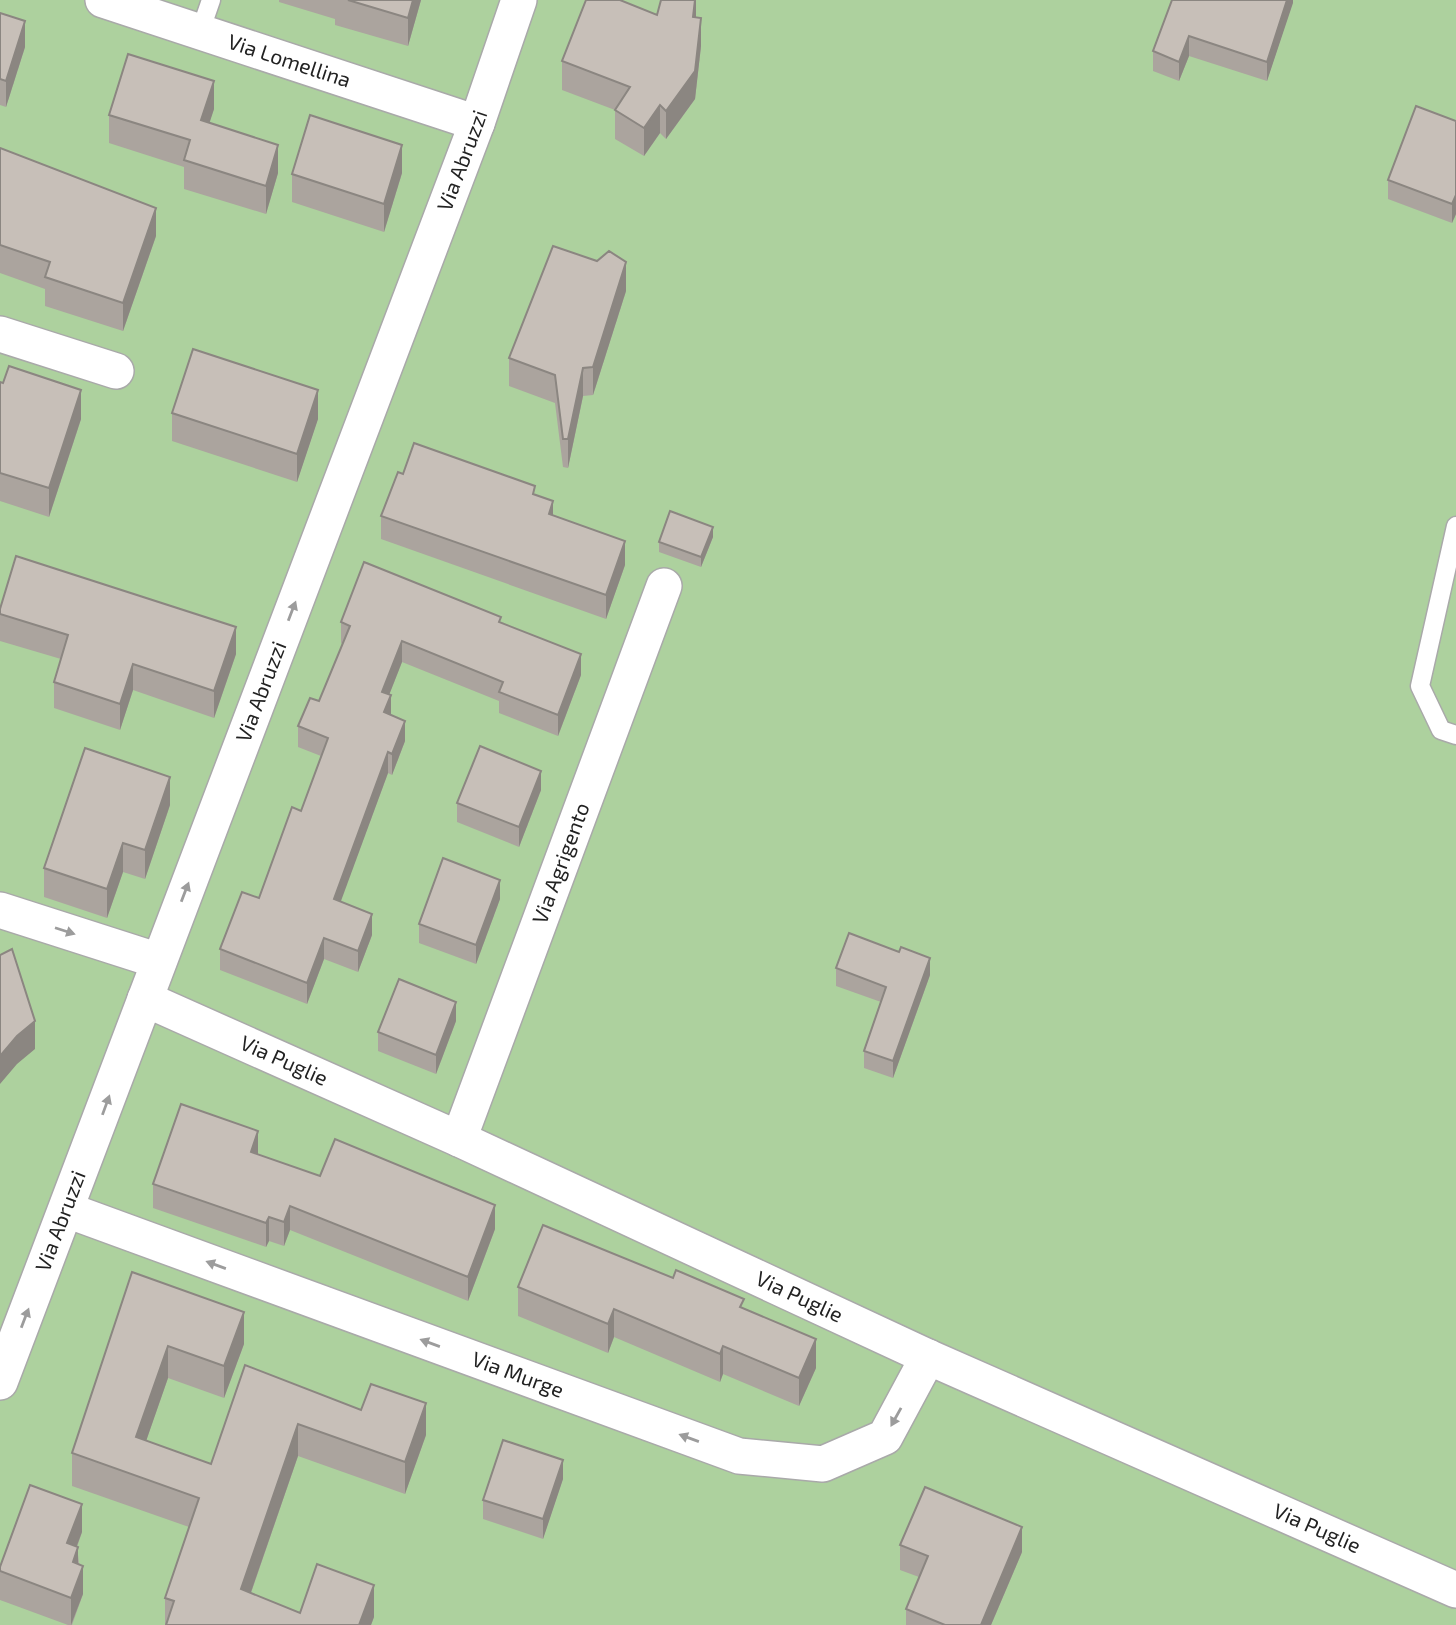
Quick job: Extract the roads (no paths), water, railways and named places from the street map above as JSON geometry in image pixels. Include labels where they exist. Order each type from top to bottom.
[{"type":"street","name":"Via Lomellina","points":[[103,0],[205,16],[477,122]]},
{"type":"street","name":"Via Abruzzi","points":[[0,1382],[477,122],[519,0]]},
{"type":"street","points":[[0,334],[116,371]]},
{"type":"street","name":"Via Agrigento","points":[[459,1139],[664,586]]},
{"type":"street","points":[[0,910],[159,961]]},
{"type":"street","name":"Via Puglie","points":[[145,999],[459,1139],[928,1357],[1456,1590]]},
{"type":"street","name":"Via Murge","points":[[67,1210],[739,1456],[823,1464],[885,1437],[928,1357]]},
{"type":"lane","points":[[1456,526],[1420,686],[1441,730],[1456,735]]}]
